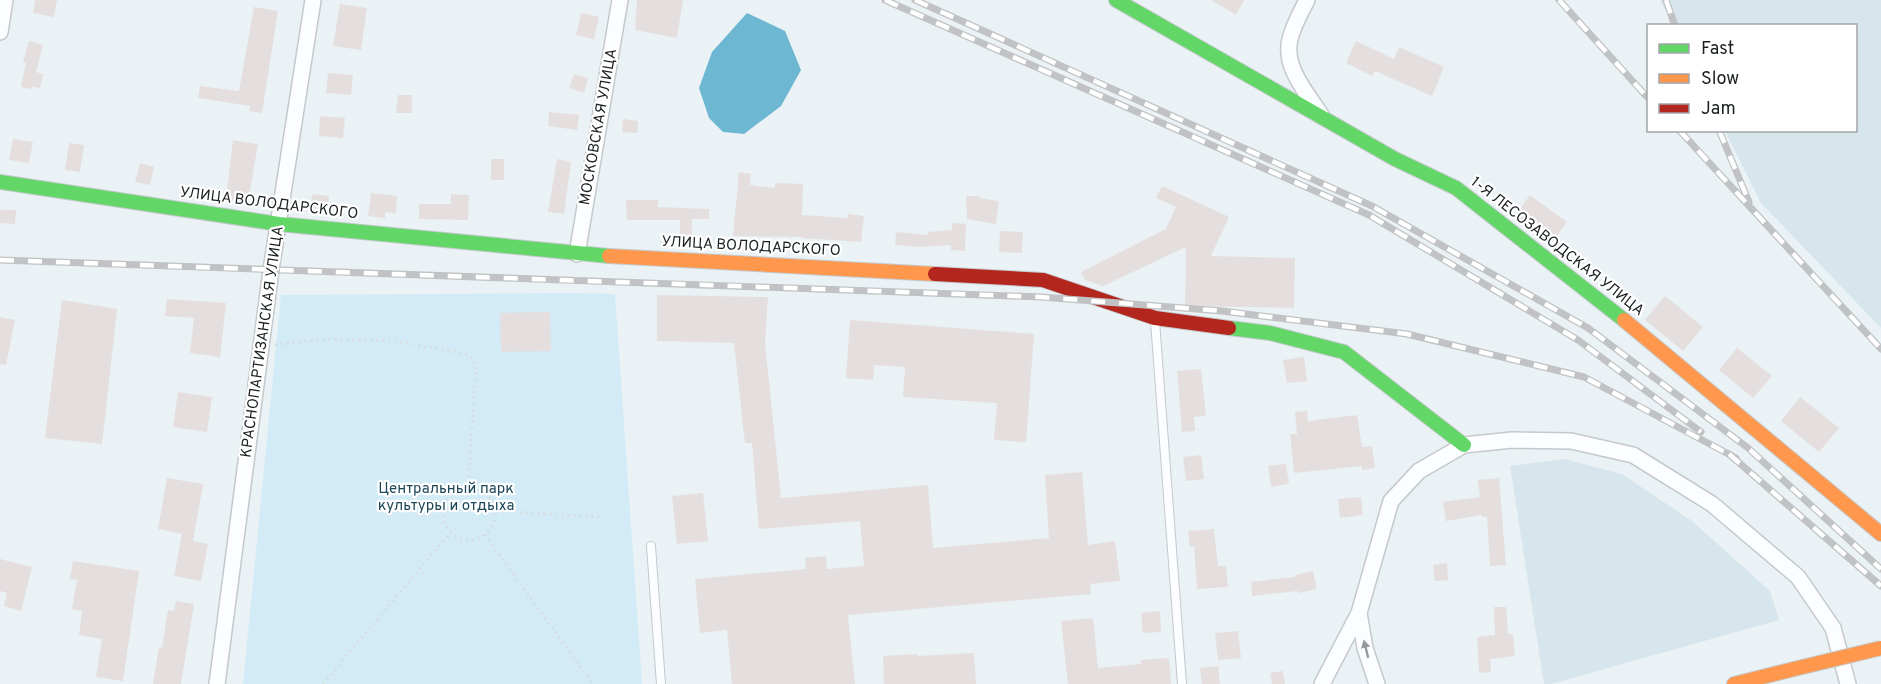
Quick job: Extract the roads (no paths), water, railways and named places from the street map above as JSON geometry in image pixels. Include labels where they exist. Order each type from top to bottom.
[{"type":"street","points":[[0,32],[5,0]]},
{"type":"street","name":"КРАСНОПАРТИЗАНСКАЯ УЛИЦА","points":[[217,684],[271,270],[313,0]]},
{"type":"street","name":"МОСКОВСКАЯ УЛИЦА","points":[[577,254],[620,0]]},
{"type":"street","name":"1-Я ЛЕСОЗАВОДСКАЯ УЛИЦА","points":[[1116,0],[1395,159],[1456,188],[1656,346],[1881,534]]},
{"type":"street","points":[[1307,0],[1290,37],[1288,52],[1294,72],[1325,120]]},
{"type":"street","name":"УЛИЦА ВОЛОДАРСКОГО","points":[[0,182],[279,224],[577,254],[1043,280],[1155,318],[1270,333],[1344,352],[1464,444]]},
{"type":"street","points":[[1322,684],[1359,613],[1391,501],[1419,471],[1464,444],[1512,440],[1571,441],[1633,455],[1712,504],[1798,577],[1833,628],[1848,684]]},
{"type":"street","points":[[1359,613],[1365,648],[1377,684]]},
{"type":"street","points":[[1734,684],[1881,648]]},
{"type":"lane","points":[[1155,318],[1182,684]]},
{"type":"lane","points":[[651,546],[661,684]]},
{"type":"water","points":[[747,13],[785,31],[801,70],[781,106],[744,134],[723,132],[709,118],[699,88],[712,52]]},
{"type":"railway","points":[[885,0],[1369,215],[1578,340],[1701,432]]},
{"type":"railway","points":[[915,0],[1372,206],[1588,328],[1748,448],[1881,569]]},
{"type":"railway","points":[[1559,0],[1647,97]]},
{"type":"railway","points":[[1666,0],[1674,24]]},
{"type":"railway","points":[[1681,132],[1881,349]]},
{"type":"railway","points":[[1720,132],[1749,202]]},
{"type":"railway","points":[[0,260],[1041,297],[1222,311],[1407,334],[1584,377],[1736,458]]},
{"type":"railway","points":[[1729,454],[1881,586]]},
{"type":"park label","name":"Центральный парк культуры и отдыха","points":[[446,498]]}]
